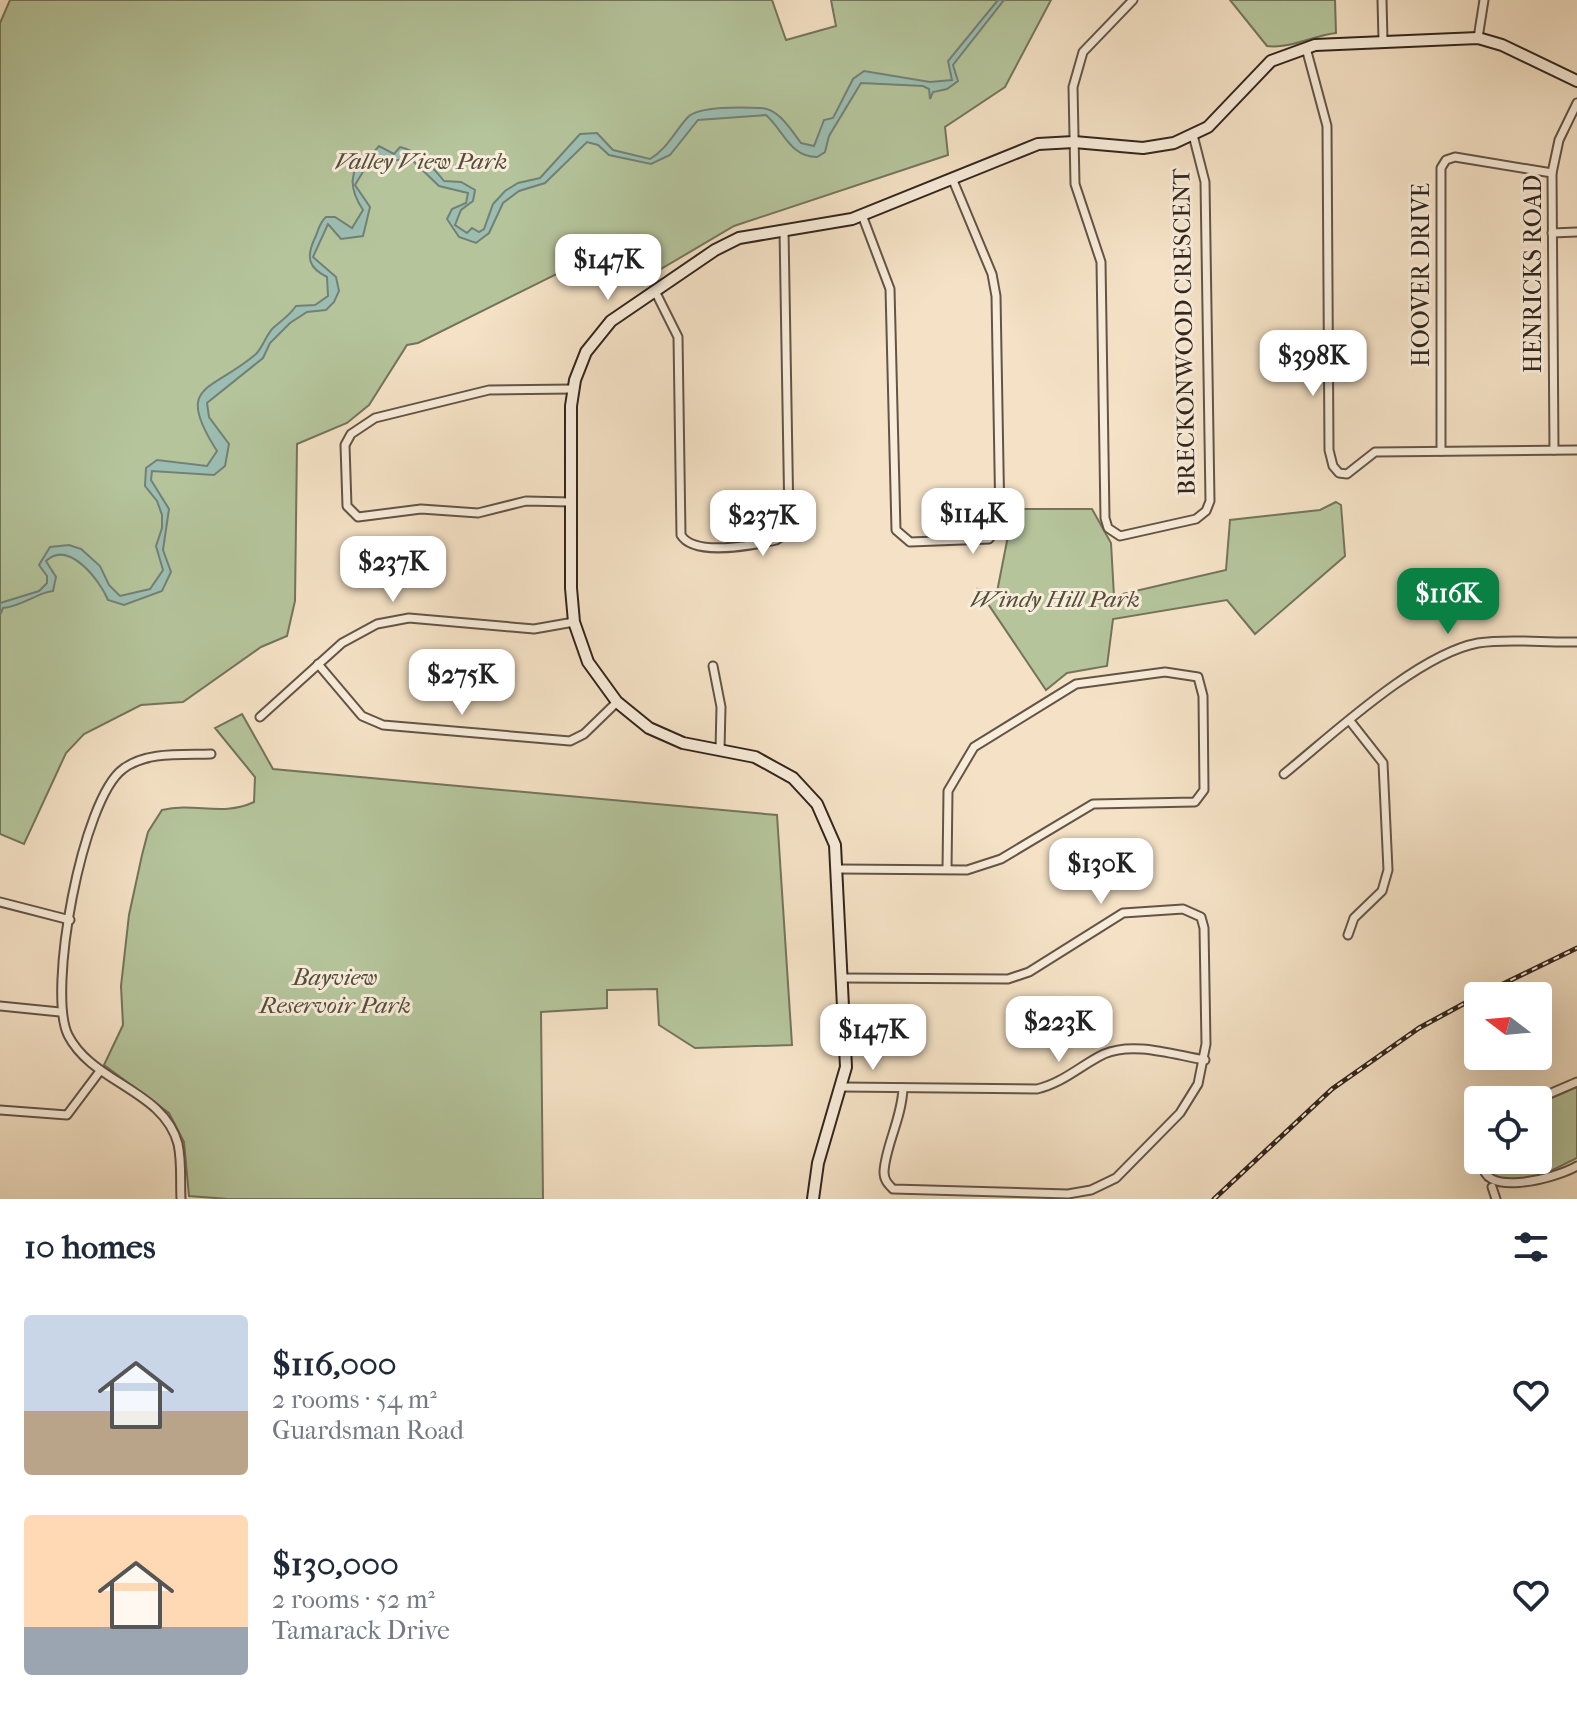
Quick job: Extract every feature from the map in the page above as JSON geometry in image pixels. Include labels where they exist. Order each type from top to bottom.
[{"type":"street","points":[[1074,142],[1074,78],[1079,60],[1133,0]]},
{"type":"street","points":[[1382,0],[1383,40]]},
{"type":"street","points":[[1478,38],[1484,0]]},
{"type":"street","points":[[813,1199],[818,1163],[842,1087],[846,1058],[839,869],[829,827],[803,786],[769,763],[671,738],[637,720],[617,702],[588,662],[574,622],[571,502],[573,389],[582,361],[598,335],[611,321],[727,244],[862,215],[1029,147],[1074,142],[1143,148],[1193,135],[1223,113],[1271,61],[1306,48],[1331,42],[1478,38],[1502,45],[1577,81]]},
{"type":"street","points":[[1306,48],[1327,126],[1329,450],[1333,466],[1339,473],[1347,474],[1375,452],[1577,450]]},
{"type":"street","name":"HENRICKS ROAD","points":[[1554,450],[1552,173],[1559,140],[1577,103]]},
{"type":"street","name":"BRECKONWOOD CRESCENT","points":[[1074,142],[1075,184],[1101,262],[1105,518],[1112,532],[1124,537],[1192,520],[1204,513],[1210,501],[1205,182],[1193,135]]},
{"type":"street","name":"HOOVER DRIVE","points":[[1441,451],[1441,168],[1446,160],[1455,157],[1552,173]]},
{"type":"street","points":[[862,215],[890,289],[896,530],[910,542],[989,539],[1000,523],[996,296],[992,274],[952,178]]},
{"type":"street","points":[[655,291],[678,337],[680,531],[683,540],[699,548],[776,540],[787,531],[789,521],[784,230]]},
{"type":"street","points":[[1552,233],[1577,232]]},
{"type":"street","points":[[571,502],[526,501],[478,513],[417,509],[358,517],[347,506],[344,450],[351,434],[386,413],[492,389],[573,389]]},
{"type":"street","points":[[260,717],[358,632],[388,621],[420,619],[529,629],[574,622]]},
{"type":"street","points":[[1284,774],[1350,721],[1446,653],[1479,643],[1577,642]]},
{"type":"street","points":[[318,664],[362,716],[383,725],[570,741],[584,734],[617,702]]},
{"type":"street","points":[[713,666],[721,707],[720,750]]},
{"type":"street","points":[[839,869],[947,870],[990,865],[1093,804],[1187,804],[1200,799],[1204,790],[1203,696],[1198,677],[1165,672],[1076,684],[974,747],[948,791],[947,870]]},
{"type":"street","points":[[1348,935],[1354,918],[1382,891],[1388,870],[1383,763],[1350,721]]},
{"type":"street","points":[[181,1199],[177,1143],[166,1120],[151,1104],[100,1071],[74,1046],[60,1012],[82,849],[111,780],[124,768],[145,759],[211,754]]},
{"type":"street","points":[[0,902],[70,920]]},
{"type":"street","points":[[843,978],[1008,979],[1029,972],[1118,914],[1134,910],[1188,909],[1201,917],[1204,928],[1205,1060],[1186,1105],[1123,1172],[1100,1187],[1068,1194],[893,1189],[886,1181],[884,1170],[901,1116],[903,1088]]},
{"type":"street","points":[[0,1006],[60,1012]]},
{"type":"street","points":[[842,1087],[1037,1089],[1059,1082],[1104,1054],[1124,1049],[1205,1060]]},
{"type":"street","points":[[0,1110],[67,1115],[100,1071]]},
{"type":"street","points":[[1552,1093],[1577,1082]]},
{"type":"street","points":[[1492,1187],[1514,1191],[1542,1185],[1577,1166]]},
{"type":"street","points":[[1485,1174],[1496,1199]]},
{"type":"green space","name":"Valley View Park","points":[[10,0],[772,0],[786,40],[836,26],[831,0],[1051,0],[1005,87],[945,127],[948,155],[734,226],[649,276],[623,241],[418,343],[407,345],[369,405],[347,423],[297,444],[295,601],[287,636],[261,647],[183,702],[141,705],[84,734],[66,753],[24,844],[0,834],[0,23]]},
{"type":"green space","points":[[1230,0],[1335,0],[1336,33],[1284,46],[1267,46]]},
{"type":"green space","name":"Windy Hill Park","points":[[1336,502],[1341,505],[1345,556],[1255,634],[1227,600],[1113,619],[1107,666],[1067,673],[1046,690],[978,589],[997,592],[1008,536],[1009,509],[1092,509],[1111,543],[1114,596],[1226,570],[1230,520],[1320,510]]},
{"type":"green space","name":"Bayview Reservoir Park","points":[[242,714],[273,769],[777,815],[792,1045],[695,1048],[659,1025],[657,989],[607,990],[607,1008],[541,1012],[543,1199],[228,1199],[189,1196],[184,1142],[169,1113],[104,1065],[123,1025],[121,986],[129,915],[148,832],[162,810],[186,807],[220,809],[254,802],[255,777],[215,728]]},
{"type":"green space","points":[[1577,1087],[1577,1158],[1552,1170],[1552,1098]]},
{"type":"green space","points":[[1487,1174],[1544,1174],[1522,1185],[1496,1184]]},
{"type":"water","points":[[998,0],[1004,0],[953,65],[958,81],[947,89],[933,92],[930,99],[929,89],[923,86],[861,83],[829,136],[825,152],[817,157],[800,153],[766,115],[698,120],[670,155],[651,164],[609,155],[598,145],[587,142],[545,183],[519,191],[503,203],[489,233],[476,243],[459,237],[447,219],[452,209],[466,203],[468,193],[439,186],[411,159],[369,162],[355,185],[370,207],[363,236],[341,239],[328,224],[313,257],[336,277],[339,291],[334,302],[326,310],[307,312],[290,323],[270,343],[263,358],[207,403],[209,417],[229,444],[225,466],[214,475],[152,471],[151,480],[169,509],[163,550],[171,572],[162,591],[124,605],[108,600],[83,565],[64,555],[55,556],[46,561],[56,577],[53,591],[3,608],[0,615],[0,603],[39,591],[47,583],[47,576],[39,565],[50,547],[69,545],[81,549],[100,566],[109,585],[120,596],[150,589],[163,570],[156,546],[162,528],[162,515],[157,501],[145,486],[146,468],[157,460],[207,466],[217,451],[198,412],[198,400],[204,391],[256,354],[271,331],[296,306],[315,305],[328,296],[327,277],[316,270],[311,262],[312,246],[326,217],[335,217],[352,228],[363,210],[355,195],[353,181],[356,167],[367,152],[373,153],[379,146],[394,154],[400,147],[407,149],[425,160],[444,181],[461,182],[475,190],[473,201],[461,210],[455,225],[467,233],[472,228],[479,232],[484,229],[493,204],[505,191],[518,183],[540,178],[580,134],[597,133],[613,150],[650,159],[694,113],[722,108],[761,108],[779,116],[801,143],[814,146],[824,120],[833,118],[853,79],[864,71],[930,82],[952,80],[948,61]]},
{"type":"railway","points":[[1507,982],[1577,948]]},
{"type":"railway","points":[[1214,1199],[1332,1089],[1419,1028],[1464,1004]]}]
